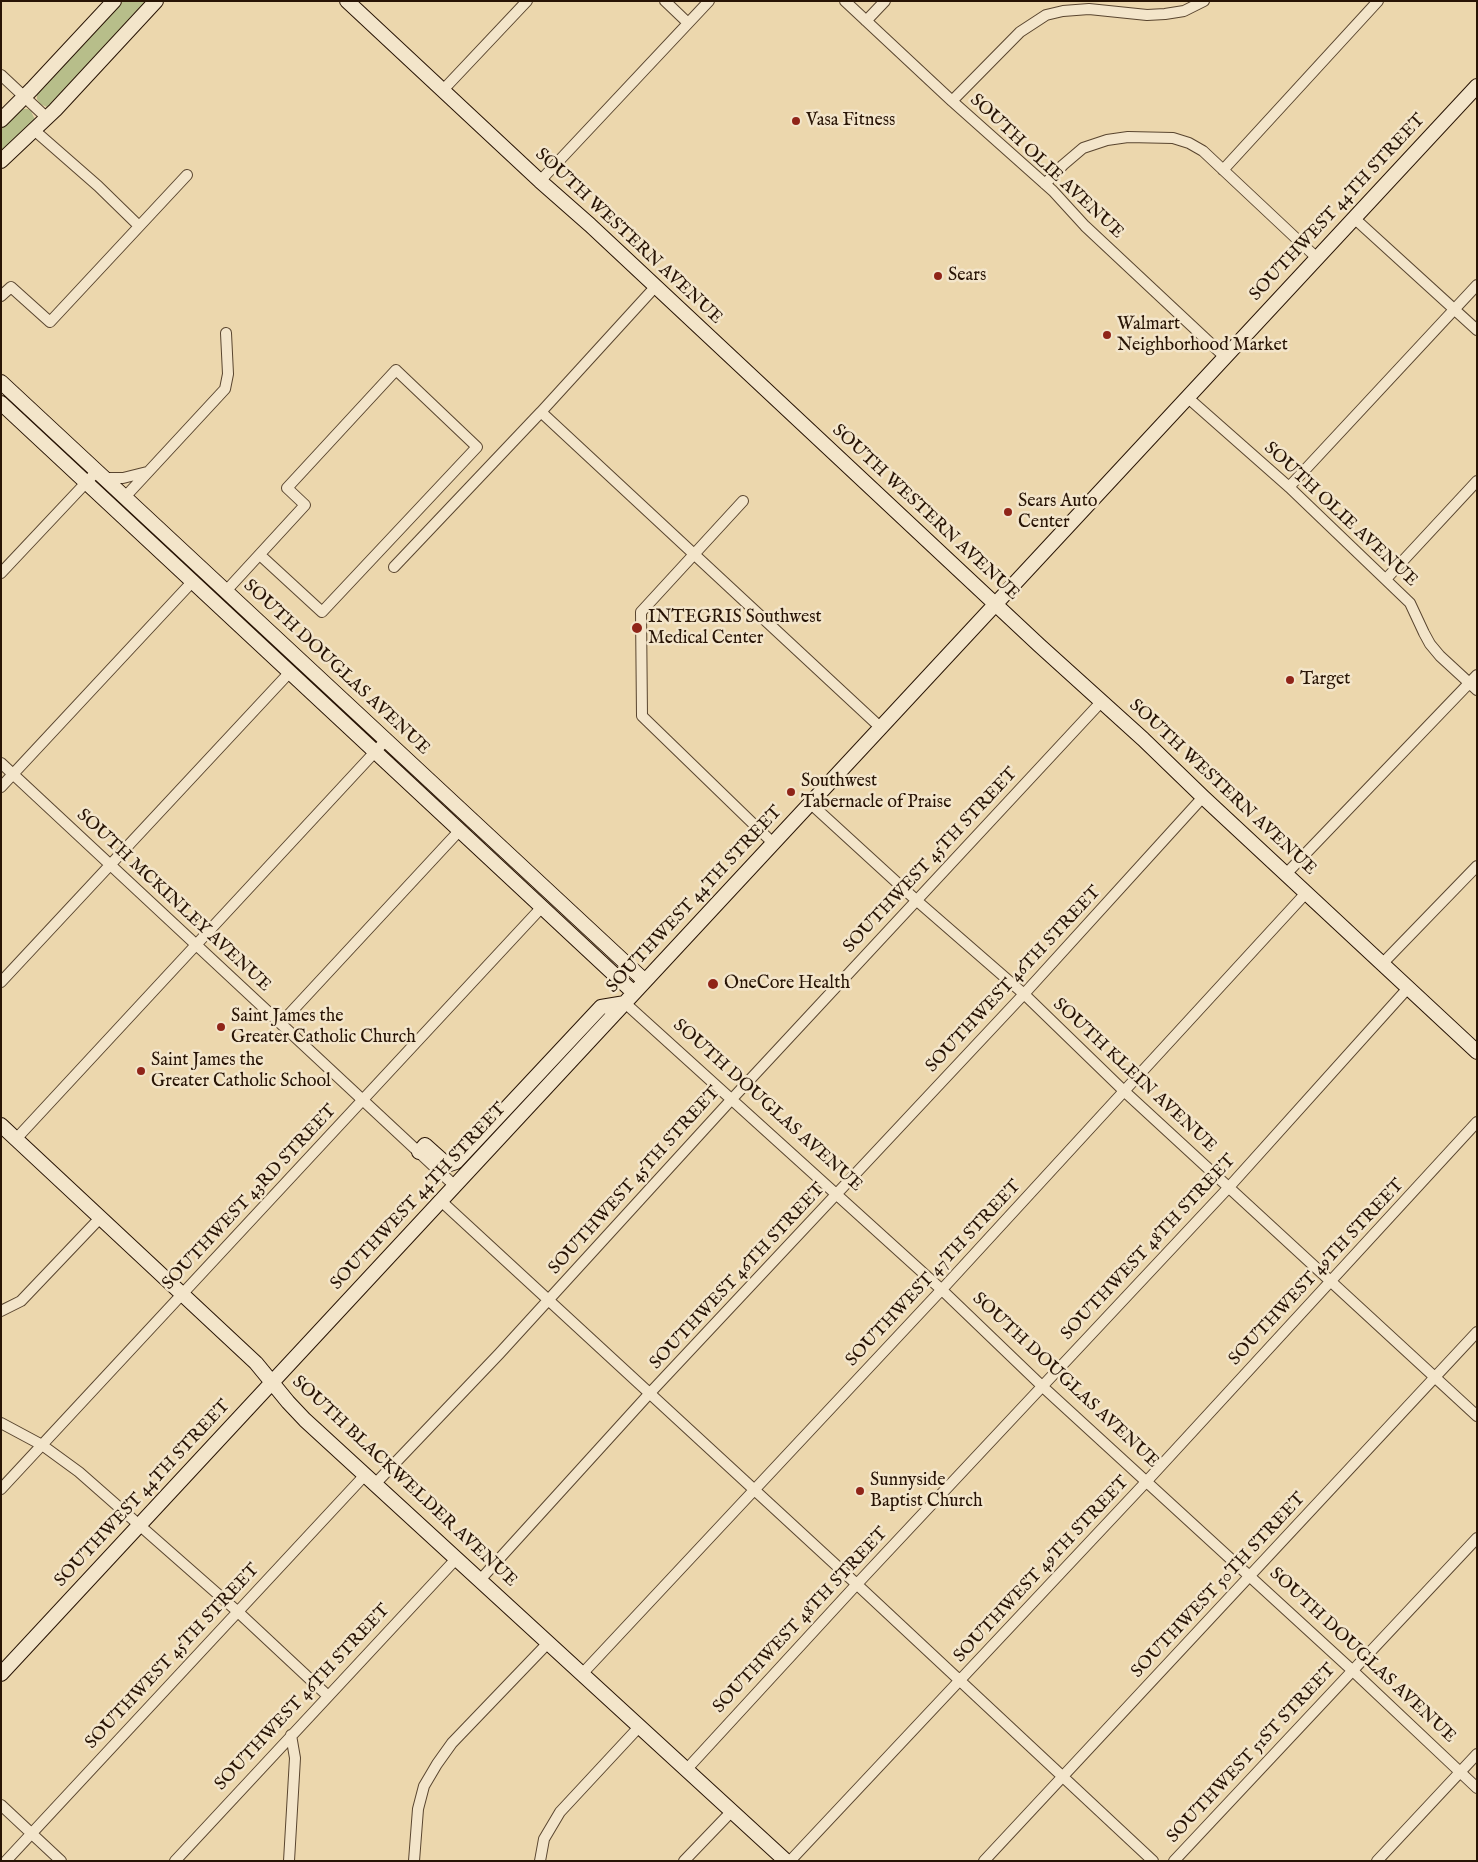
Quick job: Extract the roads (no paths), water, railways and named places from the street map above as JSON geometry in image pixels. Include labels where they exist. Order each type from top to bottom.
[{"type":"main road","points":[[1,120],[114,1]]},
{"type":"main road","points":[[1,161],[46,118],[156,1]]},
{"type":"main road","name":"SOUTH WESTERN AVENUE","points":[[347,1],[656,286],[1477,1052]]},
{"type":"main road","name":"SOUTHWEST 44TH STREET","points":[[1,1674],[1477,86]]},
{"type":"main road","name":"SOUTH DOUGLAS AVENUE","points":[[1,382],[645,981]]},
{"type":"main road","name":"SOUTH DOUGLAS AVENUE","points":[[1,403],[542,907],[630,998]]},
{"type":"main road","points":[[422,1149],[444,1162],[450,1164],[456,1162],[601,1007],[630,998]]},
{"type":"main road","name":"SOUTH BLACKWELDER AVENUE","points":[[1,1125],[256,1363],[288,1402],[370,1479],[786,1861]]},
{"type":"street","points":[[443,90],[527,1]]},
{"type":"street","points":[[664,1],[688,23]]},
{"type":"street","points":[[540,181],[709,1]]},
{"type":"street","name":"SOUTH OLIE AVENUE","points":[[845,1],[952,101],[1045,184],[1084,226],[1225,357]]},
{"type":"street","points":[[866,21],[885,1]]},
{"type":"street","points":[[952,101],[1020,32],[1046,15],[1090,5],[1148,14],[1165,14],[1184,11],[1204,1]]},
{"type":"street","points":[[1223,170],[1378,1]]},
{"type":"street","points":[[1,75],[46,118]]},
{"type":"street","points":[[34,130],[98,186],[139,226]]},
{"type":"street","points":[[1045,184],[1083,148],[1107,140],[1128,137],[1173,138],[1189,143],[1202,151],[1317,258]]},
{"type":"street","points":[[1,296],[10,286],[50,322],[187,175]]},
{"type":"street","points":[[1354,218],[1477,330]]},
{"type":"street","points":[[1289,487],[1477,285]]},
{"type":"street","points":[[394,567],[656,286]]},
{"type":"street","points":[[126,497],[225,389],[228,374],[226,333]]},
{"type":"street","points":[[226,591],[305,505],[287,488],[396,370],[477,447],[322,612],[260,555]]},
{"type":"street","name":"SOUTH OLIE AVENUE","points":[[1188,397],[1289,487],[1386,578],[1410,603],[1430,644],[1440,656],[1473,686]]},
{"type":"street","points":[[540,412],[880,728]]},
{"type":"street","points":[[1,573],[86,482],[100,474],[123,478],[148,472]]},
{"type":"street","points":[[1386,578],[1477,481]]},
{"type":"street","points":[[743,501],[641,612],[642,716],[773,843]]},
{"type":"street","points":[[1,787],[192,581]]},
{"type":"street","points":[[1,982],[290,672]]},
{"type":"street","points":[[1286,874],[1473,686],[1477,675]]},
{"type":"street","name":"SOUTHWEST 45TH STREET","points":[[6,1861],[237,1611],[549,1300],[731,1100],[1102,701]]},
{"type":"street","points":[[16,1139],[386,740]]},
{"type":"street","name":"SOUTH MCKINLEY AVENUE","points":[[1,763],[362,1100],[422,1149],[455,1186]]},
{"type":"street","name":"SOUTHWEST 46TH STREET","points":[[480,1580],[649,1394],[1024,994],[1203,797]]},
{"type":"street","name":"SOUTH KLEIN AVENUE","points":[[810,803],[916,900],[1024,994],[1124,1091],[1230,1186],[1477,1416]]},
{"type":"street","points":[[281,1023],[460,830]]},
{"type":"street","points":[[1382,964],[1477,866]]},
{"type":"street","name":"SOUTHWEST 47TH STREET","points":[[582,1674],[942,1290],[1306,893]]},
{"type":"street","name":"SOUTHWEST 43RD STREET","points":[[1,1489],[542,907]]},
{"type":"street","name":"SOUTHWEST 48TH STREET","points":[[686,1770],[857,1584],[1043,1388],[1230,1186],[1408,988]]},
{"type":"street","name":"SOUTH DOUGLAS AVENUE","points":[[630,998],[731,1100],[942,1290],[1043,1388],[1477,1788]]},
{"type":"street","name":"SOUTHWEST 49TH STREET","points":[[790,1861],[1146,1482],[1477,1122]]},
{"type":"street","points":[[440,1202],[857,1584],[1154,1861]]},
{"type":"street","points":[[1,1311],[21,1301],[101,1217]]},
{"type":"street","name":"SOUTHWEST 50TH STREET","points":[[984,1861],[1250,1578],[1477,1332]]},
{"type":"street","points":[[1,1423],[42,1445],[79,1472],[237,1611],[328,1696]]},
{"type":"street","name":"SOUTHWEST 51ST STREET","points":[[1174,1861],[1477,1538]]},
{"type":"street","name":"SOUTHWEST 46TH STREET","points":[[175,1861],[456,1559]]},
{"type":"street","points":[[414,1861],[418,1808],[424,1786],[437,1764],[452,1743],[548,1644]]},
{"type":"street","points":[[540,1861],[544,1839],[560,1812],[639,1727]]},
{"type":"street","points":[[289,1861],[295,1758],[291,1735]]},
{"type":"street","points":[[1377,1861],[1477,1754]]},
{"type":"street","points":[[1,1805],[61,1861]]},
{"type":"street","points":[[684,1861],[732,1811]]},
{"type":"place","name":"Vasa Fitness","points":[[796,121]]},
{"type":"place","name":"Sears","points":[[938,276]]},
{"type":"place","name":"Walmart Neighborhood Market","points":[[1107,335]]},
{"type":"place","name":"Sears Auto Center","points":[[1008,512]]},
{"type":"place","name":"INTEGRIS Southwest Medical Center","points":[[637,628]]},
{"type":"place","name":"Target","points":[[1290,680]]},
{"type":"place","name":"Southwest Tabernacle of Praise","points":[[791,792]]},
{"type":"place","name":"OneCore Health","points":[[713,984]]},
{"type":"place","name":"Saint James the Greater Catholic Church","points":[[221,1027]]},
{"type":"place","name":"Saint James the Greater Catholic School","points":[[141,1071]]},
{"type":"place","name":"Sunnyside Baptist Church","points":[[860,1491]]}]
